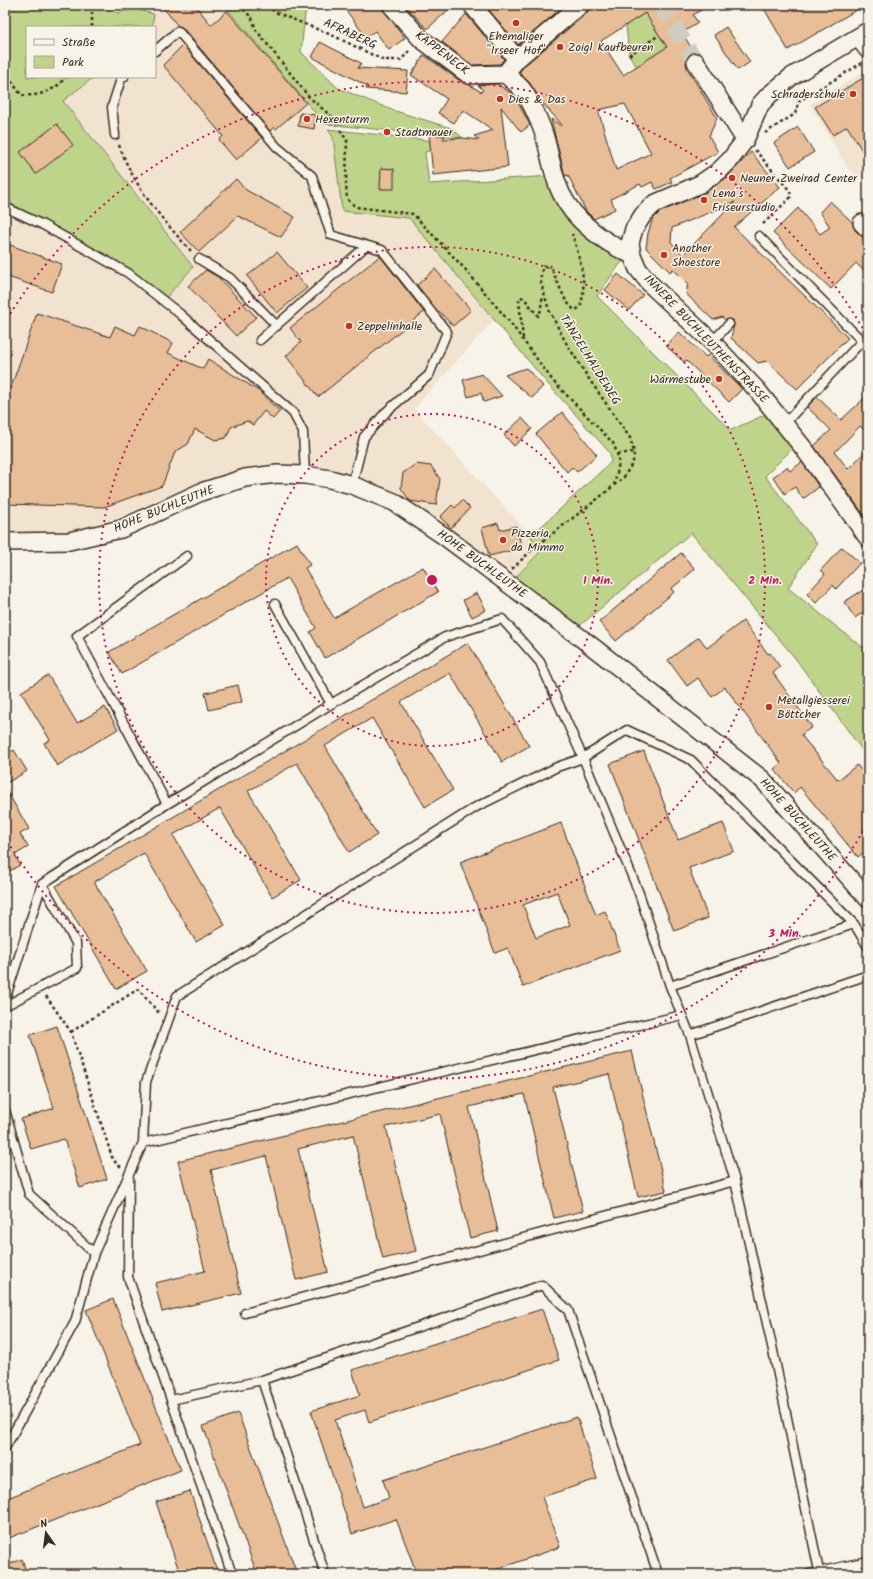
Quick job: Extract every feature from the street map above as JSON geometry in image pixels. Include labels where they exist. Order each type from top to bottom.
[{"type":"street","name":"KAPPENECK","points":[[391,5],[420,39],[469,75],[505,74]]},
{"type":"street","points":[[472,5],[517,59]]},
{"type":"street","points":[[580,5],[517,59],[505,74],[522,89],[539,121],[546,140],[554,175],[562,195],[579,218],[618,249],[632,255]]},
{"type":"street","name":"INNERE BUCHLEUTHENSTRASSE","points":[[865,39],[791,77],[769,95],[760,105],[752,145],[730,160],[719,171],[700,184],[654,204],[643,215],[634,228],[630,243],[632,255],[638,269],[651,285],[712,342],[757,390],[785,423],[867,535]]},
{"type":"street","points":[[696,62],[752,145]]},
{"type":"street","name":"HOHE BUCHLEUTHE","points":[[5,542],[69,541],[121,529],[202,492],[246,478],[277,474],[305,475],[330,479],[352,485],[394,502],[444,536],[595,648],[763,780],[868,899]]},
{"type":"lane","points":[[156,50],[178,31],[277,147],[312,176],[331,236],[382,250],[447,332],[429,375],[386,412],[364,437],[352,485]]},
{"type":"lane","points":[[115,135],[112,107],[123,78]]},
{"type":"lane","points":[[5,207],[43,226],[128,273],[180,314],[293,412],[303,432],[305,475]]},
{"type":"lane","points":[[759,236],[862,341],[785,423]]},
{"type":"lane","points":[[260,340],[366,246]]},
{"type":"lane","points":[[199,259],[230,278],[277,326]]},
{"type":"lane","points":[[712,342],[729,324]]},
{"type":"lane","points":[[167,804],[77,636],[188,556]]},
{"type":"lane","points":[[275,604],[331,704]]},
{"type":"lane","points":[[5,1000],[42,884],[167,804],[331,704],[445,637],[502,619],[540,662],[583,758],[639,893],[670,986],[690,1034],[735,1181],[774,1354],[819,1571]]},
{"type":"lane","points":[[5,1448],[75,1322],[94,1253],[143,1143],[146,1082],[178,996],[476,807],[557,767],[583,758],[627,730],[691,760],[854,924],[868,947]]},
{"type":"lane","points":[[5,1006],[77,968],[76,943],[42,884]]},
{"type":"lane","points":[[670,986],[854,924]]},
{"type":"lane","points":[[690,1034],[868,974]]},
{"type":"lane","points":[[143,1143],[682,1015]]},
{"type":"lane","points":[[5,1110],[6,1120],[29,1194],[94,1253]]},
{"type":"lane","points":[[129,1174],[128,1277],[232,1574]]},
{"type":"lane","points":[[244,1313],[735,1181]]},
{"type":"lane","points":[[171,1400],[262,1380],[542,1285],[568,1310],[658,1574]]},
{"type":"lane","points":[[262,1380],[325,1574]]},
{"type":"lane","points":[[809,1574],[868,1561]]},
{"type":"path","points":[[92,5],[92,26]]},
{"type":"path","points":[[239,5],[252,18],[256,30],[309,97],[332,118],[337,125]]},
{"type":"path","name":"AFRABERG","points":[[267,5],[275,12],[334,36],[383,60],[401,60],[420,39]]},
{"type":"path","points":[[629,55],[659,35]]},
{"type":"path","points":[[764,134],[794,114],[799,101],[868,59]]},
{"type":"path","points":[[5,71],[21,95],[32,97],[50,91],[65,78]]},
{"type":"path","points":[[316,119],[328,122],[332,118]]},
{"type":"path","points":[[340,130],[347,140],[347,199],[356,207],[413,214],[465,269],[523,339],[553,381],[613,444],[618,454],[619,469],[614,484]]},
{"type":"path","points":[[115,135],[126,166],[140,189],[156,211],[199,259]]},
{"type":"path","points":[[752,145],[790,191],[790,197],[757,230],[759,236]]},
{"type":"path","name":"TÄNZELHALDEWEG","points":[[571,231],[579,254],[584,276],[580,308],[574,310],[566,301],[550,266],[543,266],[541,274],[543,293],[549,310],[565,341],[593,385],[630,438],[634,452]]},
{"type":"path","points":[[523,339],[519,301],[520,297],[524,298],[538,316],[540,313],[543,293]]},
{"type":"path","points":[[502,579],[534,548],[624,477],[632,462],[634,452],[618,454]]},
{"type":"path","points":[[40,988],[71,1032],[113,1160],[129,1174]]},
{"type":"path","points":[[71,1032],[138,989],[168,1023]]},
{"type":"shaded area","points":[[165,5],[224,5],[313,108],[333,137],[342,211],[409,218],[494,320],[414,409],[531,536],[539,553],[512,581],[395,494],[244,470],[196,483],[117,519],[67,532],[5,534],[5,210],[41,228],[165,299],[193,266],[63,101],[93,78],[156,78],[156,26],[152,26],[154,14]]},
{"type":"shaded area","points":[[868,70],[868,172],[859,179],[847,167],[810,104]]},
{"type":"green space","points":[[5,5],[112,5],[117,13],[135,9],[154,14],[152,26],[26,26],[26,78],[93,78],[63,101],[193,267],[165,299],[45,223],[5,202]]},
{"type":"green space","points":[[224,5],[306,5],[301,52],[338,88],[392,110],[451,128],[463,138],[325,124]]},
{"type":"green space","points":[[645,13],[667,47],[637,67],[629,55],[626,25]]},
{"type":"green space","points":[[328,129],[462,144],[425,152],[429,184],[551,176],[626,259],[620,264],[597,296],[731,430],[771,412],[796,445],[765,476],[817,544],[788,588],[862,647],[868,646],[868,758],[795,658],[691,533],[577,628],[512,581],[539,553],[531,536],[611,462],[610,453],[547,383],[409,218],[342,211],[333,137]]},
{"type":"building","points":[[161,5],[195,5],[211,25],[227,11],[306,103],[276,129],[274,127],[270,131],[182,27],[178,26]]},
{"type":"building","points":[[342,5],[380,5],[405,38],[389,50],[375,31],[366,37]]},
{"type":"building","points":[[405,5],[454,5],[427,29]]},
{"type":"building","points":[[485,5],[565,5],[518,45]]},
{"type":"building","points":[[590,5],[709,5],[693,15],[698,23],[682,33],[694,52],[687,58],[687,68],[717,118],[709,136],[718,152],[670,178],[672,182],[656,189],[652,182],[642,187],[640,184],[611,199],[615,209],[594,219],[586,211],[568,175],[565,176],[551,119],[561,126],[562,125],[540,100],[529,82],[519,73],[524,66],[587,13]],"holes":[[[645,13],[667,47],[623,75],[601,41]],[[625,104],[651,153],[616,170],[598,110]]]},
{"type":"building","points":[[762,5],[865,5],[788,50]]},
{"type":"building","points":[[466,14],[504,59],[500,64],[472,65],[442,42]]},
{"type":"building","points":[[726,27],[750,62],[738,70],[714,35]]},
{"type":"building","points":[[320,42],[361,63],[358,68],[408,71],[406,92],[366,89],[367,86],[312,57]]},
{"type":"building","points":[[183,45],[262,138],[236,160],[219,140],[223,136],[163,65]]},
{"type":"building","points":[[424,55],[463,83],[470,85],[481,92],[483,90],[478,85],[497,84],[514,95],[530,125],[521,132],[501,107],[508,167],[433,175],[429,134],[445,136],[443,139],[463,138],[479,140],[474,136],[493,130],[463,110],[454,123],[438,113],[447,99],[411,75]]},
{"type":"building","name":"Schraderschule","points":[[868,75],[868,160],[847,126],[833,135],[815,107]]},
{"type":"building","name":"Hexenturm","points":[[300,113],[316,115],[314,129],[298,126]]},
{"type":"building","points":[[57,124],[73,145],[36,174],[20,152]]},
{"type":"building","points":[[798,127],[814,152],[790,167],[774,143]]},
{"type":"building","points":[[751,152],[780,187],[734,227],[848,338],[797,389],[767,361],[758,363],[731,338],[734,325],[733,320],[725,320],[722,317],[713,320],[686,294],[688,284],[673,269],[670,272],[646,248],[648,233],[653,219],[660,212],[706,192],[726,178]],"holes":[[[735,202],[683,255],[671,242],[672,228]]]},
{"type":"building","points":[[381,168],[394,169],[394,189],[380,189]]},
{"type":"building","points":[[236,179],[246,190],[295,217],[281,237],[238,216],[199,252],[180,232]]},
{"type":"building","points":[[830,201],[852,222],[855,230],[861,236],[868,239],[868,275],[856,263],[831,289],[773,233],[798,208],[820,234],[830,227],[820,212]]},
{"type":"building","points":[[10,245],[62,264],[52,292],[5,276],[5,260]]},
{"type":"building","points":[[277,252],[307,288],[277,313],[247,276]]},
{"type":"building","name":"Zeppelinhalle","points":[[380,256],[424,312],[318,397],[286,356],[301,342],[290,328]]},
{"type":"building","points":[[435,269],[471,310],[453,326],[417,285]]},
{"type":"building","points":[[206,270],[218,277],[256,317],[236,336],[188,286]]},
{"type":"building","points":[[618,274],[643,295],[629,310],[605,290]]},
{"type":"building","points":[[37,313],[110,337],[115,326],[135,335],[140,326],[173,343],[168,353],[203,369],[208,359],[262,393],[261,394],[280,411],[273,419],[264,411],[253,425],[247,421],[231,427],[226,438],[215,440],[195,429],[188,444],[175,452],[162,486],[104,507],[5,504],[5,388],[10,390]]},
{"type":"building","points":[[679,332],[706,357],[708,355],[742,389],[729,402],[686,360],[684,362],[666,346]]},
{"type":"building","points":[[526,368],[543,386],[532,398],[505,375]]},
{"type":"building","points":[[482,374],[502,396],[484,402],[481,393],[468,397],[463,380]]},
{"type":"building","points":[[868,395],[868,434],[860,426],[835,452],[848,469],[868,449],[868,511],[864,515],[814,446],[831,430],[807,407],[817,397],[841,420]]},
{"type":"building","points":[[562,412],[597,455],[577,472],[572,467],[567,472],[536,434]]},
{"type":"building","points":[[522,418],[532,429],[514,446],[504,435]]},
{"type":"building","points":[[802,462],[819,487],[803,499],[795,487],[785,494],[773,477],[787,467],[790,471]]},
{"type":"building","points":[[416,464],[431,466],[440,479],[436,505],[410,501],[401,488],[403,473]]},
{"type":"building","points":[[462,500],[470,508],[451,528],[440,517],[452,505],[455,508]]},
{"type":"building","points":[[498,523],[500,530],[516,526],[522,548],[489,556],[482,528]]},
{"type":"building","points":[[297,543],[310,565],[305,568],[334,618],[423,567],[438,592],[325,658],[310,632],[316,628],[287,578],[122,674],[109,652]]},
{"type":"building","points":[[842,547],[860,563],[836,589],[833,585],[816,603],[807,594],[825,574],[821,570]]},
{"type":"building","points":[[681,553],[695,569],[671,589],[674,592],[616,641],[599,622]]},
{"type":"building","points":[[868,587],[868,609],[855,618],[844,602]]},
{"type":"building","points":[[477,593],[486,610],[472,617],[463,600]]},
{"type":"building","points":[[743,621],[768,654],[770,653],[780,667],[773,673],[812,727],[801,735],[838,780],[857,765],[868,778],[868,849],[858,857],[800,787],[794,793],[774,769],[781,763],[725,687],[712,697],[698,678],[687,686],[668,660],[699,637],[707,648]]},
{"type":"building","points":[[468,643],[529,746],[502,762],[450,673],[401,702],[453,790],[425,807],[372,718],[325,746],[377,835],[349,852],[297,763],[248,791],[301,880],[272,897],[220,808],[173,835],[225,925],[196,942],[144,853],[94,882],[147,971],[116,989],[56,886]]},
{"type":"building","points":[[48,675],[77,723],[105,707],[118,729],[57,766],[44,743],[50,740],[21,692]]},
{"type":"building","points":[[238,685],[242,702],[209,710],[205,693]]},
{"type":"building","points":[[14,750],[27,771],[5,784],[5,755]]},
{"type":"building","points":[[644,751],[678,840],[723,823],[734,851],[689,868],[708,918],[674,931],[610,764]]},
{"type":"building","points":[[5,788],[29,829],[20,834],[28,847],[15,855],[20,865],[5,874]]},
{"type":"building","points":[[561,823],[596,915],[605,911],[620,950],[523,987],[508,948],[495,953],[460,862]],"holes":[[[557,892],[570,925],[536,938],[523,905]]]},
{"type":"building","points":[[57,1026],[107,1179],[80,1188],[64,1139],[31,1149],[21,1119],[54,1108],[30,1035]]},
{"type":"building","points":[[632,1051],[666,1191],[638,1197],[609,1074],[553,1087],[583,1211],[554,1218],[524,1094],[469,1107],[498,1231],[470,1238],[440,1114],[386,1127],[416,1251],[383,1259],[353,1135],[298,1149],[328,1272],[296,1280],[266,1156],[211,1170],[241,1293],[162,1312],[155,1283],[205,1271],[178,1161]]},
{"type":"building","points":[[113,1299],[181,1470],[9,1538],[5,1529],[5,1499],[140,1445],[86,1310]]},
{"type":"building","points":[[542,1309],[559,1360],[369,1422],[365,1410],[335,1420],[363,1507],[389,1498],[383,1480],[577,1417],[597,1479],[542,1497],[560,1547],[484,1574],[417,1574],[396,1519],[352,1534],[311,1411],[360,1395],[352,1370]]},
{"type":"building","points":[[238,1413],[297,1574],[257,1574],[203,1426]]},
{"type":"building","points":[[190,1491],[218,1574],[180,1574],[156,1502]]},
{"type":"building","points":[[22,1559],[27,1574],[5,1574],[5,1566]]},
{"type":"tunnel","points":[[661,5],[696,62]]},
{"type":"place","name":"Ehemaliger \"Irseer Hof\"","points":[[516,23]]},
{"type":"place","name":"Zoigl Kaufbeuren","points":[[560,47]]},
{"type":"place","name":"Schraderschule","points":[[853,94]]},
{"type":"place","name":"Dies & Das","points":[[500,99]]},
{"type":"place","name":"Hexenturm","points":[[307,119]]},
{"type":"place","name":"Stadtmauer","points":[[387,132]]},
{"type":"place","name":"Neuner Zweirad Center","points":[[732,178]]},
{"type":"place","name":"Lena´s Friseurstudio","points":[[704,200]]},
{"type":"place","name":"Another Shoestore","points":[[664,255]]},
{"type":"place","name":"Zeppelinhalle","points":[[349,326]]},
{"type":"place","name":"Wärmestube","points":[[719,379]]},
{"type":"place","name":"Pizzeria da Mimmo","points":[[503,540]]},
{"type":"place","name":"Metallgiesserei Böttcher","points":[[769,707]]}]
